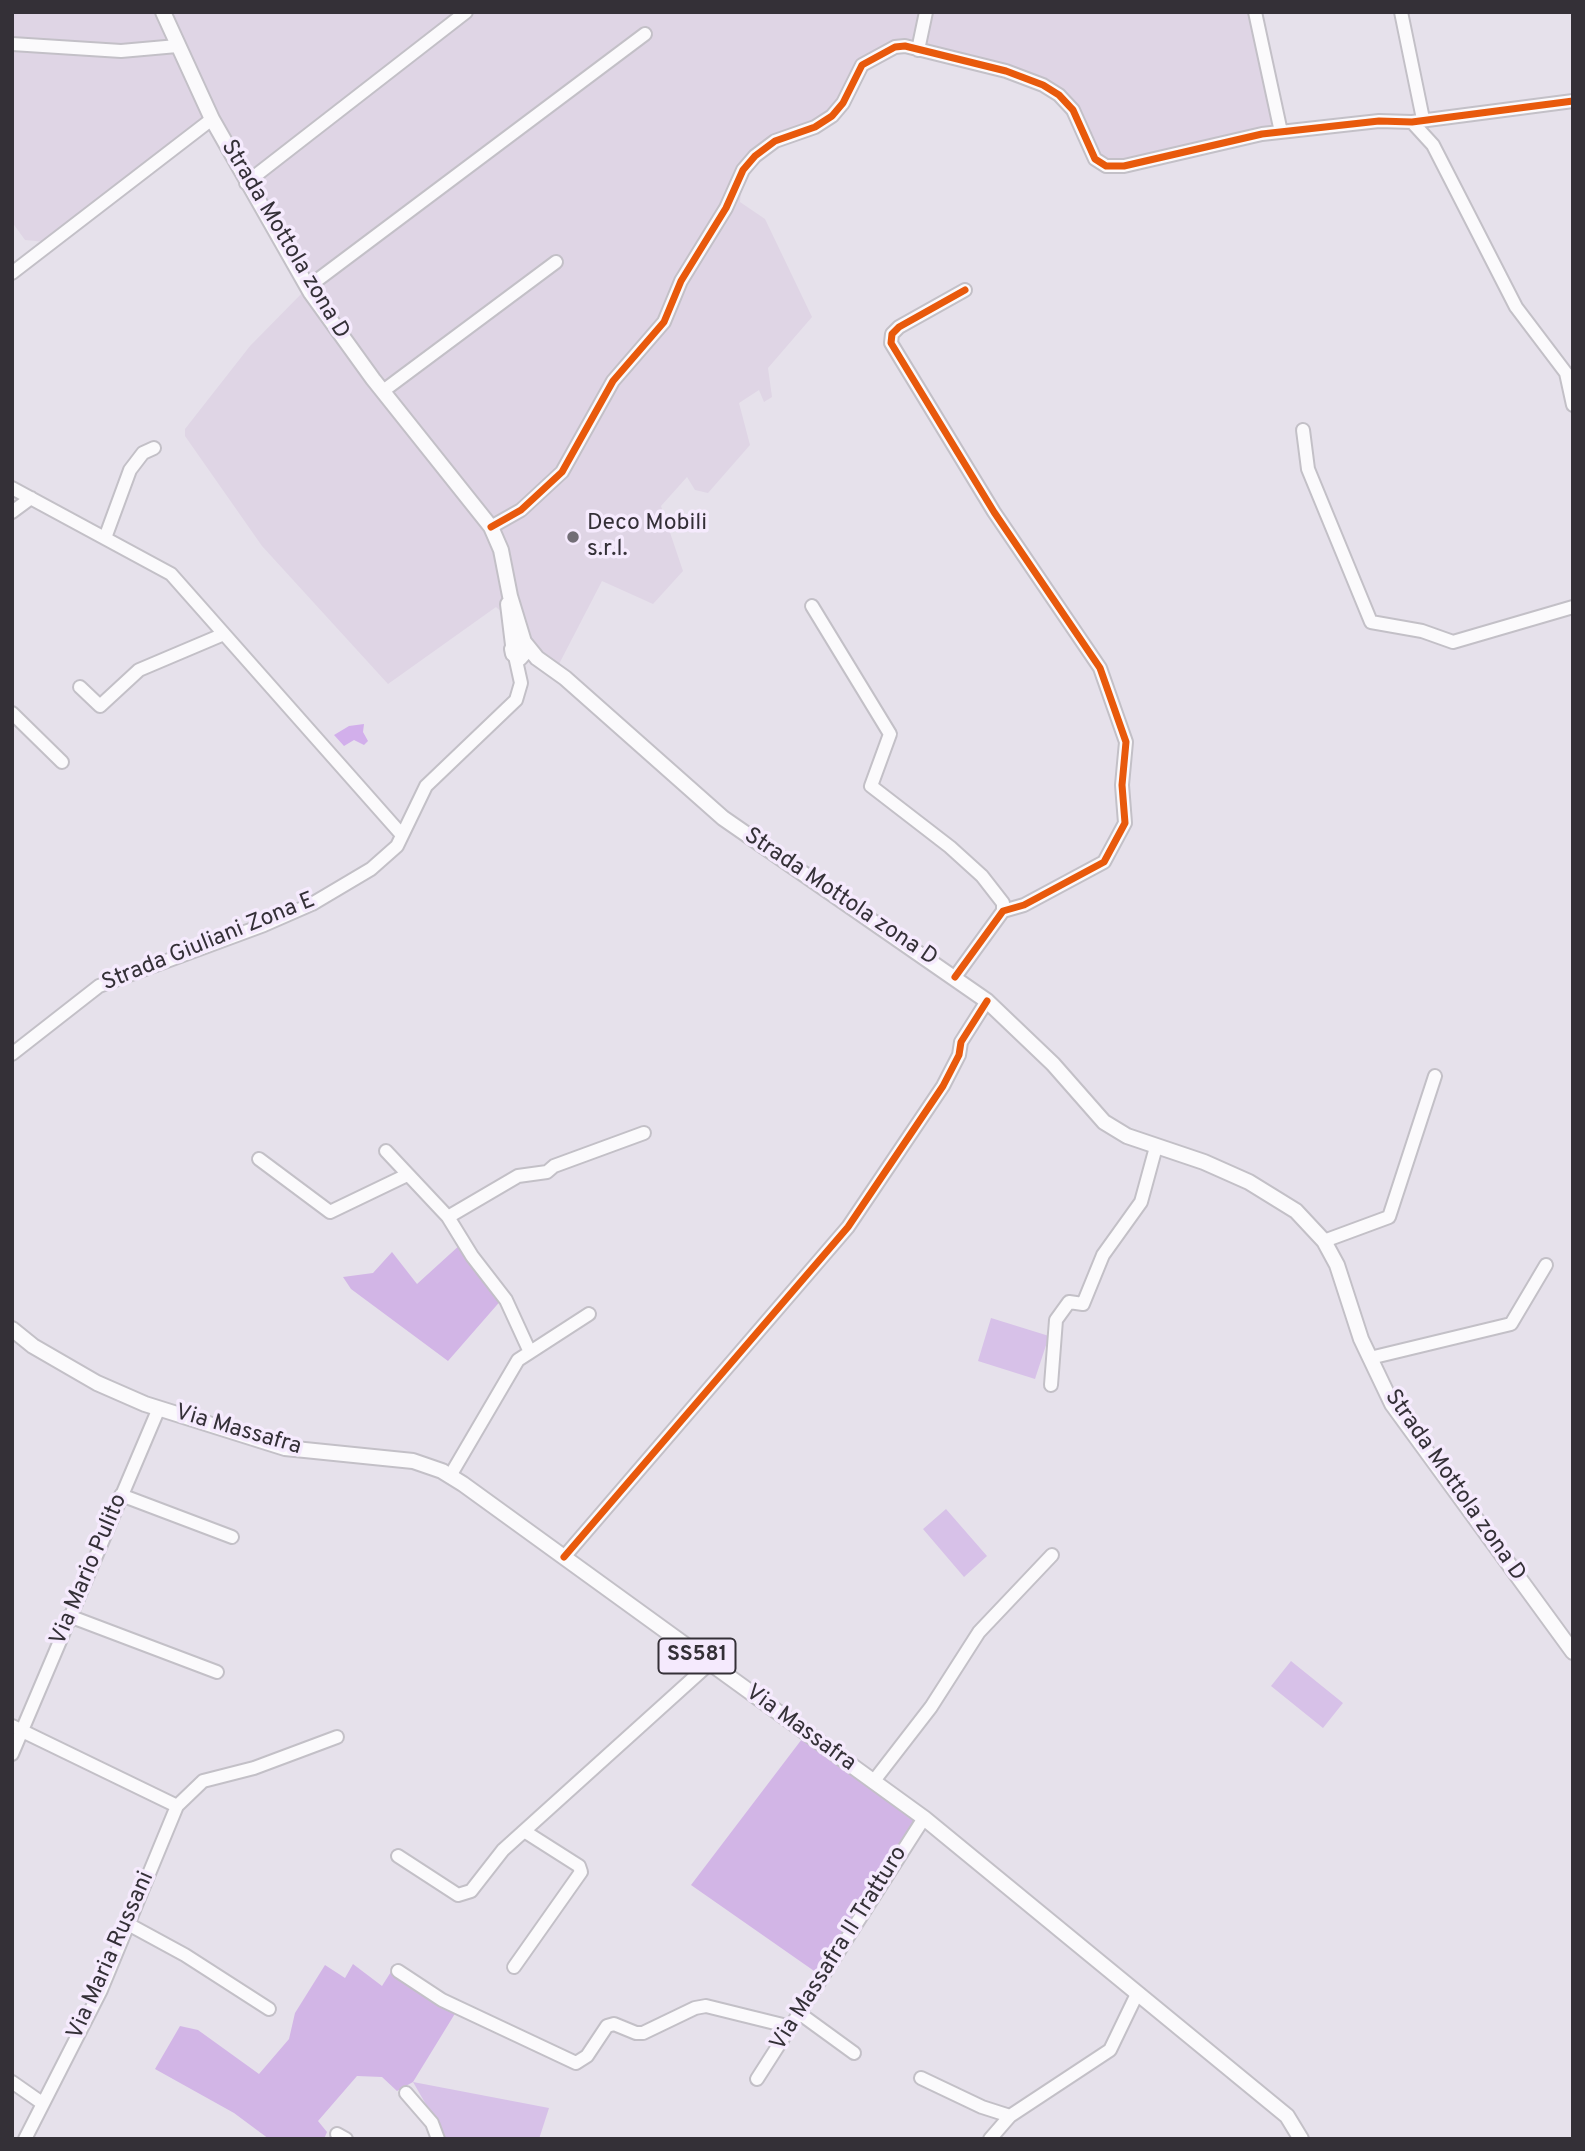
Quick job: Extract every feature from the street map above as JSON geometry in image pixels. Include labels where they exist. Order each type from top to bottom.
[{"type":"main road","name":"Strada Mottola zona D","points":[[163,12],[212,119],[246,183],[308,287],[383,391],[491,527],[501,550],[510,596],[508,620],[521,653],[550,666],[723,818],[987,1001],[1053,1063],[1104,1122],[1128,1136],[1156,1147],[1204,1161],[1272,1194],[1296,1211],[1324,1241],[1337,1265],[1370,1359],[1392,1404],[1573,1652]]},
{"type":"main road","name":"Via Massafra","points":[[12,1329],[33,1346],[97,1383],[159,1408],[285,1448],[413,1461],[450,1476],[924,1818],[1287,2116],[1296,2137]]},
{"type":"street","points":[[246,183],[466,12]]},
{"type":"street","points":[[918,50],[926,12]]},
{"type":"street","points":[[1255,12],[1282,132]]},
{"type":"street","points":[[1401,12],[1417,120],[1433,145],[1516,307],[1566,373],[1573,405]]},
{"type":"street","points":[[308,287],[645,34]]},
{"type":"street","points":[[12,44],[121,51],[177,46]]},
{"type":"street","points":[[491,527],[521,510],[562,472],[613,380],[664,323],[681,281],[721,217],[743,170],[755,156],[775,141],[815,127],[832,116],[843,103],[862,65],[895,47],[918,50],[1006,72],[1059,95],[1073,110],[1096,159],[1106,166],[1124,166],[1262,134],[1379,121],[1417,120],[1573,101]]},
{"type":"street","points":[[12,273],[212,119]]},
{"type":"street","points":[[383,391],[556,262]]},
{"type":"street","points":[[965,290],[899,327],[892,334],[891,343],[993,512],[1100,668],[1126,742],[1122,785],[1125,823],[1104,862],[1024,905],[1003,911]]},
{"type":"street","points":[[1303,430],[1308,469],[1371,622],[1422,631],[1453,642],[1573,607]]},
{"type":"street","points":[[105,538],[130,470],[144,453],[154,448]]},
{"type":"street","points":[[12,488],[171,574],[402,835]]},
{"type":"street","points":[[12,512],[31,499]]},
{"type":"street","points":[[812,606],[890,734],[871,786],[950,847],[982,876],[1003,903],[1003,911],[956,977]]},
{"type":"street","points":[[80,687],[100,706],[139,670],[224,634]]},
{"type":"street","name":"Strada Giuliani Zona E","points":[[14,1050],[99,986],[264,925],[312,904],[371,869],[397,846],[426,786],[516,700],[521,683],[521,653]]},
{"type":"street","points":[[12,713],[62,762]]},
{"type":"street","points":[[564,1557],[848,1227],[943,1086],[959,1055],[961,1042],[987,1001]]},
{"type":"street","points":[[1324,1241],[1389,1217],[1434,1076]]},
{"type":"street","points":[[448,1217],[517,1176],[548,1172],[554,1166],[643,1133]]},
{"type":"street","points":[[1051,1385],[1056,1320],[1069,1302],[1083,1304],[1103,1255],[1141,1202],[1156,1147]]},
{"type":"street","points":[[386,1151],[448,1217],[472,1256],[506,1300],[529,1350]]},
{"type":"street","points":[[260,1159],[330,1212],[407,1175]]},
{"type":"street","points":[[1370,1359],[1511,1324],[1546,1265]]},
{"type":"street","points":[[450,1476],[518,1360],[529,1350],[589,1314]]},
{"type":"street","name":"Via Mario Pulito","points":[[12,1754],[17,1729],[159,1408]]},
{"type":"street","points":[[121,1495],[232,1537]]},
{"type":"street","points":[[873,1782],[931,1707],[979,1632],[1052,1555]]},
{"type":"street","points":[[69,1616],[217,1672]]},
{"type":"street","points":[[398,1856],[458,1895],[471,1891],[503,1850],[709,1664]]},
{"type":"street","points":[[17,1729],[177,1806],[204,1781],[254,1768],[337,1737]]},
{"type":"street","name":"Via Maria Russani","points":[[25,2139],[101,1990],[177,1806]]},
{"type":"street","name":"Via Massafra II Tratturo","points":[[757,2079],[924,1818]]},
{"type":"street","points":[[514,1967],[581,1872],[579,1866],[524,1831]]},
{"type":"street","points":[[128,1924],[185,1955],[269,2009]]},
{"type":"street","points":[[398,1972],[442,2000],[576,2063],[587,2056],[607,2026],[614,2024],[643,2033],[695,2008],[706,2006],[791,2027]]},
{"type":"street","points":[[990,2139],[1010,2116],[1110,2050],[1137,1994]]},
{"type":"street","points":[[799,2013],[854,2053]]},
{"type":"street","points":[[921,2078],[1010,2116]]},
{"type":"street","points":[[12,2082],[42,2103]]},
{"type":"street","points":[[406,2093],[432,2123],[438,2139]]},
{"type":"shaded area","points":[[12,12],[1255,12],[1281,132],[1106,166],[1073,110],[1043,85],[905,46],[862,65],[832,116],[794,133],[743,170],[740,202],[765,219],[812,317],[768,368],[772,397],[764,402],[759,390],[739,403],[750,445],[708,493],[695,490],[687,477],[661,506],[683,571],[653,604],[602,581],[558,666],[537,658],[521,630],[496,607],[388,684],[262,546],[185,436],[185,429],[250,346],[308,287],[212,114],[46,242],[25,240],[12,222]]},
{"type":"shaded area","points":[[364,724],[363,732],[368,741],[364,745],[354,740],[344,746],[334,735],[349,726]]},
{"type":"shaded area","points":[[461,1244],[503,1298],[448,1361],[351,1289],[343,1277],[373,1273],[392,1252],[417,1284]]},
{"type":"shaded area","points":[[991,1318],[1049,1336],[1035,1379],[978,1361]]},
{"type":"shaded area","points":[[946,1509],[987,1556],[964,1577],[923,1529]]},
{"type":"shaded area","points":[[1291,1661],[1343,1703],[1323,1728],[1271,1686]]},
{"type":"shaded area","points":[[805,1735],[919,1821],[817,1973],[691,1885]]},
{"type":"shaded area","points":[[353,1964],[382,1986],[394,1967],[459,2007],[413,2082],[397,2091],[382,2077],[357,2076],[318,2121],[327,2132],[324,2139],[269,2139],[234,2113],[155,2069],[180,2026],[198,2030],[259,2074],[289,2039],[295,2013],[325,1965],[345,1978]]},
{"type":"shaded area","points":[[413,2082],[549,2108],[539,2139],[442,2139],[435,2120]]},
{"type":"cycle path","points":[[491,527],[521,510],[562,472],[613,381],[664,322],[681,281],[726,208],[743,170],[755,156],[775,141],[815,127],[832,116],[843,103],[862,65],[895,47],[905,46],[1006,71],[1043,85],[1059,95],[1073,110],[1095,159],[1106,166],[1124,166],[1262,134],[1379,121],[1412,122],[1573,101]]},
{"type":"cycle path","points":[[955,977],[1003,911],[1024,905],[1104,862],[1125,823],[1122,785],[1126,742],[1100,668],[994,512],[891,343],[892,334],[899,327],[965,290]]},
{"type":"cycle path","points":[[564,1557],[848,1227],[943,1086],[959,1055],[961,1042],[987,1001]]},
{"type":"place","name":"Deco Mobili s.r.l.","points":[[573,537]]}]
